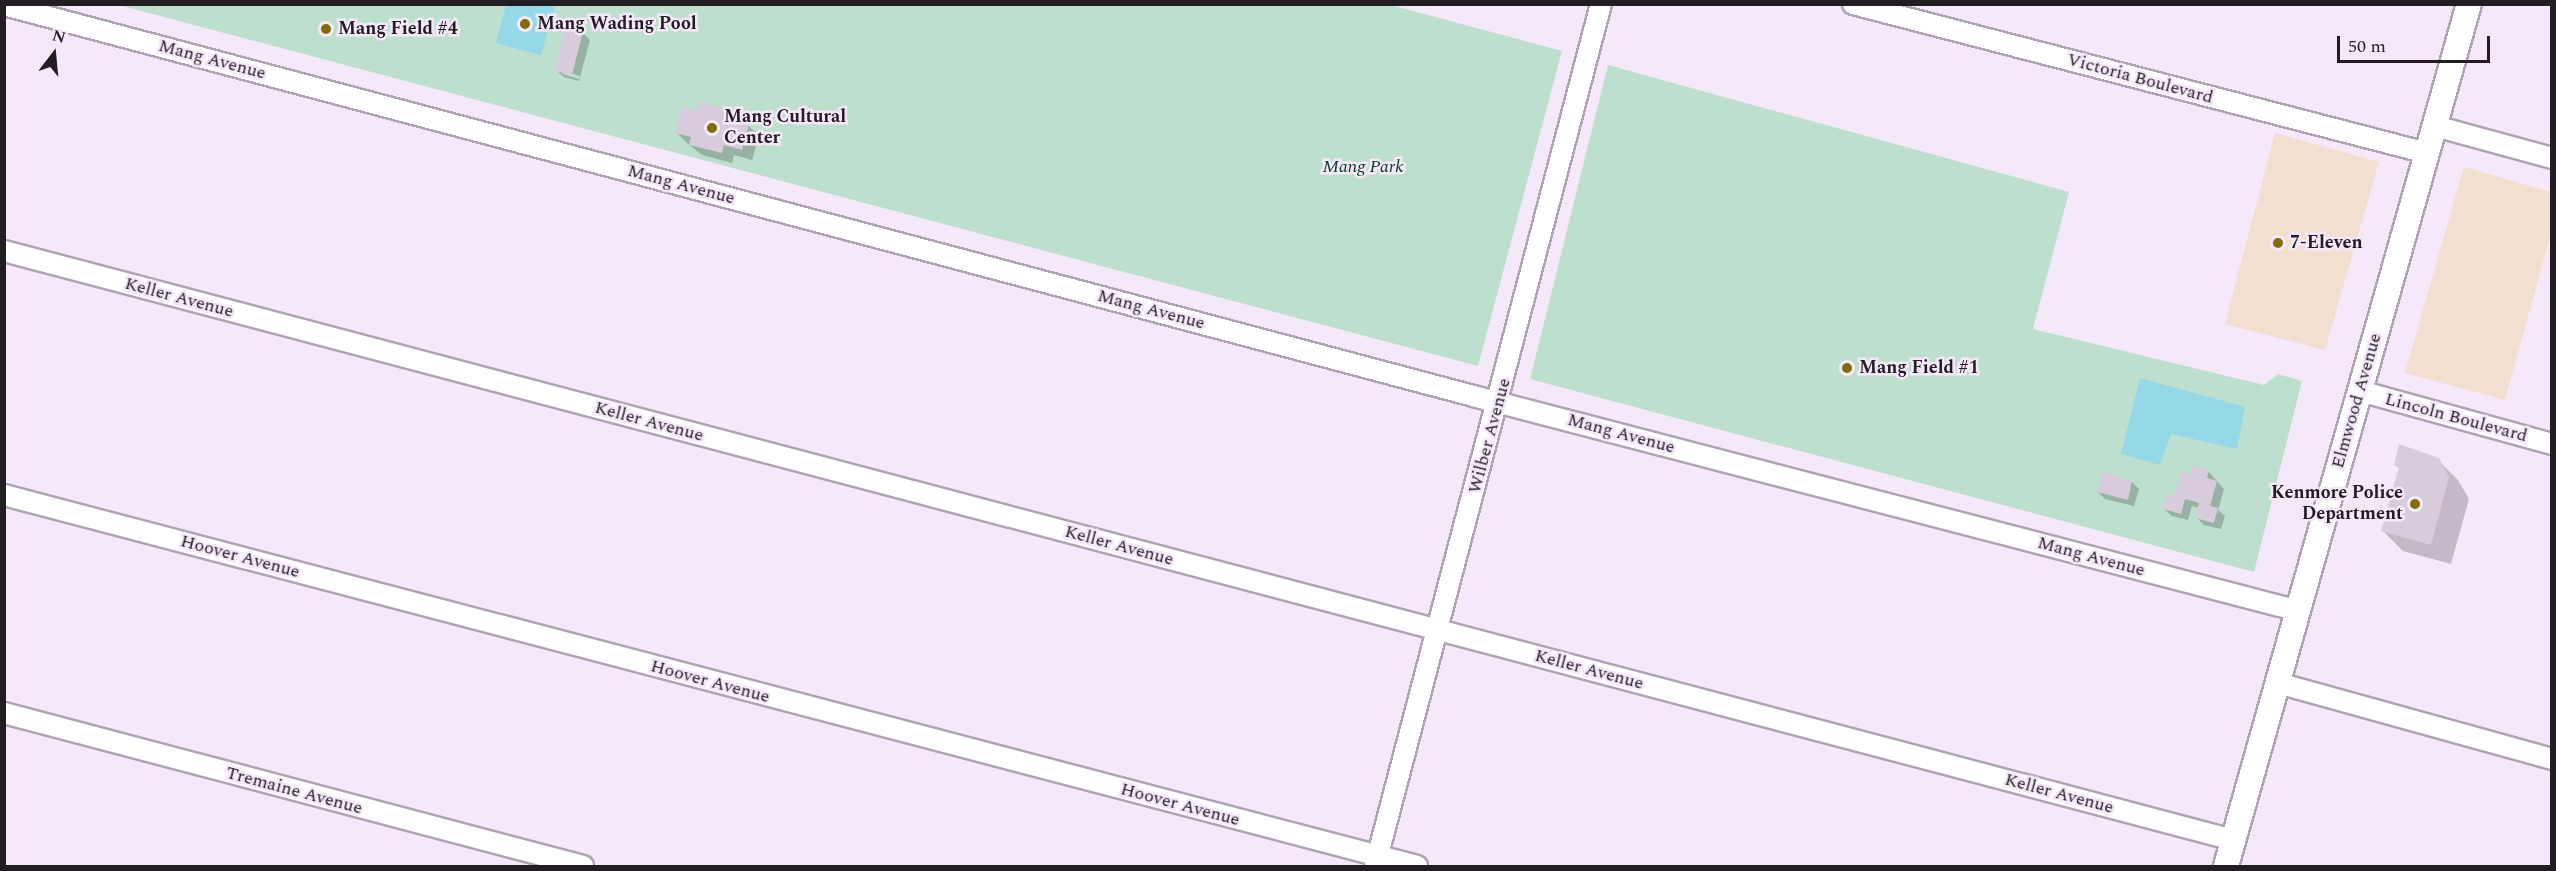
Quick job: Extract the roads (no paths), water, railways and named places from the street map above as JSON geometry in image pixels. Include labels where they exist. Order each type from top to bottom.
[{"type":"street","name":"Wilber Avenue","points":[[1377,861],[1499,402],[1601,4]]},
{"type":"street","name":"Victoria Boulevard","points":[[1853,4],[2427,153]]},
{"type":"street","name":"Elmwood Avenue","points":[[2226,867],[2469,4]]},
{"type":"street","name":"Mang Avenue","points":[[4,5],[1499,402],[2298,611]]},
{"type":"street","points":[[2435,126],[2552,158]]},
{"type":"street","name":"Keller Avenue","points":[[4,251],[2234,840]]},
{"type":"street","name":"Lincoln Boulevard","points":[[2360,391],[2552,444]]},
{"type":"street","name":"Hoover Avenue","points":[[4,495],[1377,861],[1417,867]]},
{"type":"street","points":[[2278,683],[2552,759]]},
{"type":"street","name":"Tremaine Avenue","points":[[4,714],[518,858],[583,867]]},
{"type":"water","name":"Mang Wading Pool","points":[[506,5],[555,5],[541,55],[496,43]]},
{"type":"water","points":[[2140,378],[2245,407],[2237,449],[2171,434],[2160,465],[2121,454]]},
{"type":"place","name":"Mang Wading Pool","points":[[525,24]]},
{"type":"place","name":"Mang Field #4","points":[[326,29]]},
{"type":"place","name":"Mang Cultural Center","points":[[712,128]]},
{"type":"place","name":"7-Eleven","points":[[2278,243]]},
{"type":"place","name":"Mang Field #1","points":[[1847,368]]},
{"type":"place","name":"Kenmore Police Department","points":[[2415,504]]},
{"type":"park label","name":"Mang Park","points":[[1363,167]]}]
